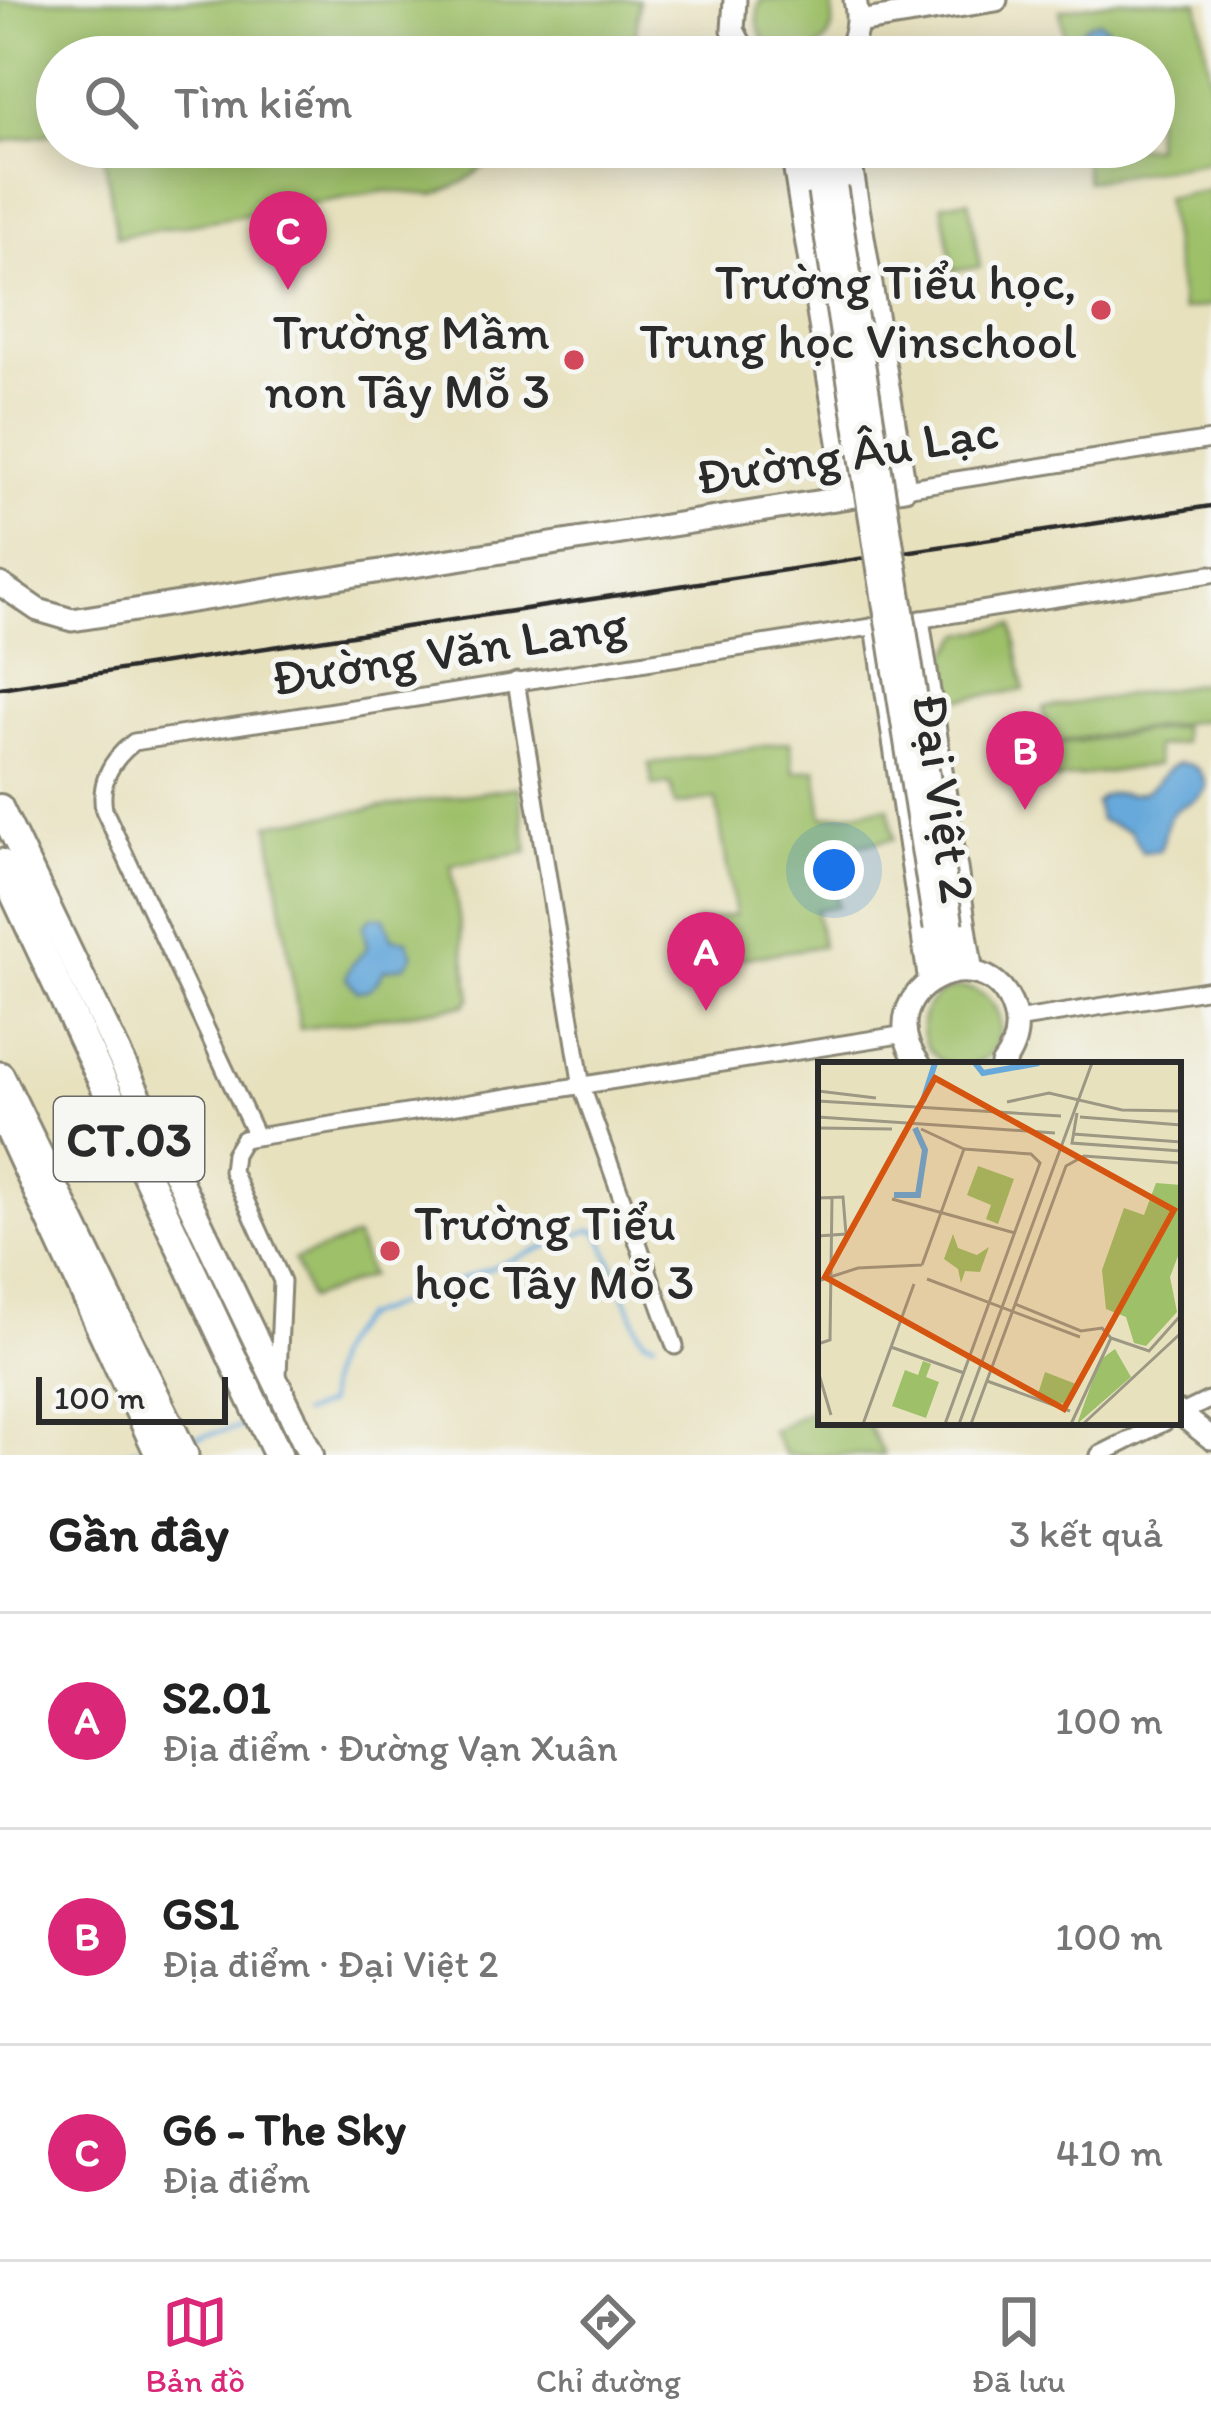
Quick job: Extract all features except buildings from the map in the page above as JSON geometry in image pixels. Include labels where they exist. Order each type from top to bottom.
[{"type":"highway","name":"CT.03","points":[[0,863],[278,1455]]},
{"type":"highway","name":"CT.03","points":[[0,1076],[172,1447]]},
{"type":"main road","points":[[0,807],[307,1448]]},
{"type":"main road","points":[[0,1113],[141,1416],[172,1447]]},
{"type":"street","points":[[735,0],[736,36]]},
{"type":"street","points":[[856,11],[996,0]]},
{"type":"street","points":[[795,168],[848,497]]},
{"type":"street","points":[[819,168],[828,190]]},
{"type":"street","points":[[829,168],[828,190],[951,975]]},
{"type":"street","points":[[852,168],[905,488]]},
{"type":"street","name":"Đường Âu Lạc","points":[[0,584],[38,610],[73,620],[1211,440]]},
{"type":"street","name":"Đường Văn Lang","points":[[256,1136],[110,826],[101,796],[119,754],[139,741],[1211,574]]},
{"type":"street","name":"Đại Việt 2","points":[[921,620],[951,975]]},
{"type":"street","name":"Đại Việt 2","points":[[874,626],[951,975]]},
{"type":"street","points":[[516,681],[582,1087],[675,1346]]},
{"type":"street","points":[[951,975],[1003,990],[1016,1020],[1015,1042],[1004,1062]]},
{"type":"street","points":[[919,1062],[906,1034],[911,1002],[951,975]]},
{"type":"street","points":[[1016,1020],[1211,989]]},
{"type":"street","points":[[278,1391],[282,1295],[275,1263],[232,1171],[243,1139],[906,1034]]},
{"type":"street","points":[[243,1319],[266,1316],[282,1295]]},
{"type":"street","points":[[1181,1412],[1211,1400]]},
{"type":"street","points":[[1181,1417],[1211,1438]]},
{"type":"street","points":[[1099,1455],[1155,1425]]},
{"type":"green space","points":[[0,0],[639,0],[636,36],[36,36],[36,136],[0,142]]},
{"type":"green space","points":[[760,0],[830,0],[833,23],[828,36],[764,36],[758,24]]},
{"type":"green space","points":[[1121,0],[1198,2],[1211,84],[1211,161],[1175,167],[1175,36],[1064,36],[1060,10]]},
{"type":"green space","points":[[106,168],[482,168],[435,195],[385,191],[117,237]]},
{"type":"green space","points":[[1085,168],[1168,168],[1087,181]]},
{"type":"green space","points":[[1211,190],[1211,306],[1182,310],[1165,198]]},
{"type":"green space","points":[[969,200],[980,267],[953,271],[942,204]]},
{"type":"green space","points":[[1013,625],[1024,690],[954,700],[947,655],[962,634]]},
{"type":"green space","points":[[1211,682],[1211,719],[1048,743],[1043,708]]},
{"type":"green space","points":[[1181,726],[1183,743],[1155,747],[1157,765],[1054,780],[1049,746]]},
{"type":"green space","points":[[790,742],[794,772],[816,769],[823,817],[889,807],[894,839],[830,850],[838,906],[816,910],[822,946],[680,968],[676,945],[697,942],[694,922],[735,915],[716,799],[675,805],[671,784],[653,786],[649,764]]},
{"type":"green space","points":[[518,787],[528,852],[451,865],[471,997],[465,1005],[300,1029],[269,824]]},
{"type":"green space","points":[[946,991],[976,991],[997,1012],[997,1042],[978,1062],[944,1062],[925,1042],[925,1012]]},
{"type":"green space","points":[[356,1237],[370,1276],[309,1299],[294,1260]]},
{"type":"green space","points":[[818,1407],[818,1425],[868,1425],[884,1455],[785,1455],[772,1431]]},
{"type":"water","points":[[1099,21],[1111,31],[1132,36],[1081,36],[1088,24]]},
{"type":"water","points":[[1179,763],[1198,769],[1206,787],[1171,816],[1159,851],[1142,852],[1130,831],[1099,820],[1096,803],[1101,798],[1141,793]]},
{"type":"water","points":[[371,917],[384,917],[392,938],[407,940],[413,955],[405,966],[384,970],[371,988],[357,991],[346,978],[367,948],[363,926]]},
{"type":"waterway","points":[[302,1414],[327,1404],[334,1356],[363,1317],[590,1230],[597,1231],[603,1241],[639,1331],[654,1342]]},
{"type":"waterway","points":[[185,1440],[250,1425]]},
{"type":"waterway","points":[[115,1455],[145,1448]]},
{"type":"railway","points":[[0,688],[1211,506]]},
{"type":"place","name":"G6 - The Sky","points":[[288,290]]},
{"type":"place","name":"Trường Tiểu học, Trung học Vinschool","points":[[1101,310]]},
{"type":"place","name":"Trường Mầm non Tây Mỗ 3","points":[[574,360]]},
{"type":"place","name":"GS1","points":[[1025,810]]},
{"type":"place","name":"S2.01","points":[[706,1011]]},
{"type":"place","name":"Trường Tiểu học Tây Mỗ 3","points":[[390,1251]]}]
